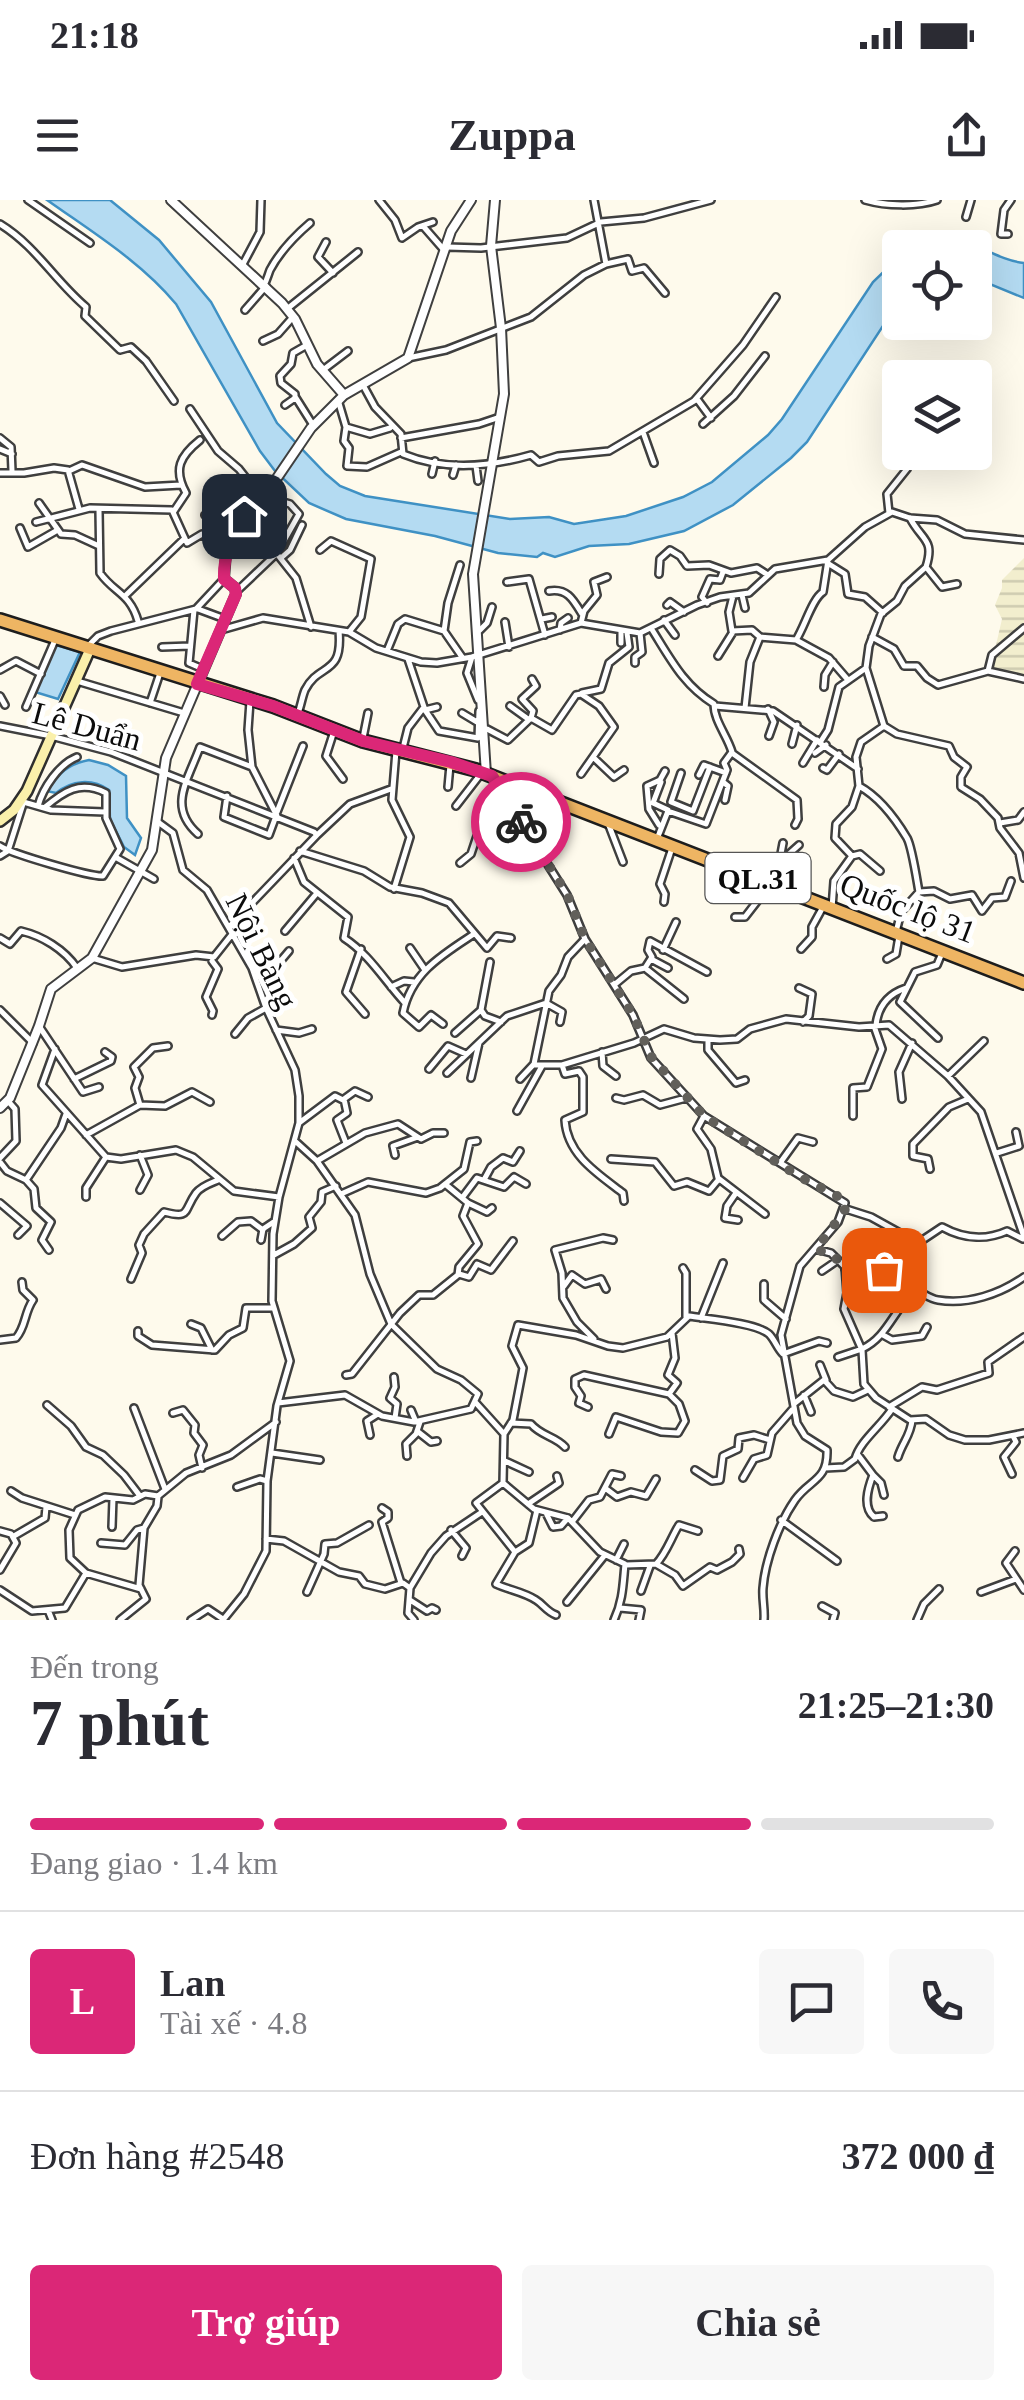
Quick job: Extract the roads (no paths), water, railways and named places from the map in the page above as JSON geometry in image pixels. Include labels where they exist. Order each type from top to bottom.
[{"type":"highway","name":"QL.31","points":[[0,620],[250,700],[363,741],[489,774]]},
{"type":"highway","name":"Quốc lộ 31","points":[[489,774],[570,802],[629,834],[658,833],[673,845],[1024,982]]},
{"type":"main road","points":[[0,819],[18,806],[87,646]]},
{"type":"street","points":[[28,200],[90,242]]},
{"type":"street","points":[[171,200],[290,313],[341,397],[348,466],[367,467],[402,452],[418,460],[476,466],[532,455],[539,462],[558,456],[610,451],[697,399],[743,345],[776,297]]},
{"type":"street","points":[[242,266],[260,232],[261,200]]},
{"type":"street","points":[[379,200],[395,220],[402,238],[433,222]]},
{"type":"street","points":[[408,358],[445,248],[460,214],[471,200]]},
{"type":"street","points":[[408,659],[424,708],[441,732],[478,738],[483,726],[479,702],[467,680],[468,665],[477,655],[480,630],[476,568],[504,394],[491,246],[495,200]]},
{"type":"street","points":[[594,200],[606,264]]},
{"type":"street","points":[[422,225],[445,248],[491,246],[572,236],[599,222],[644,218],[712,200]]},
{"type":"street","points":[[865,200],[877,204],[938,200]]},
{"type":"street","points":[[966,216],[971,200]]},
{"type":"street","points":[[1008,234],[1001,234],[1004,210],[1010,200]]},
{"type":"street","points":[[245,310],[265,286],[270,270],[296,234],[310,223]]},
{"type":"street","points":[[0,224],[44,260],[71,295],[86,307],[84,316],[120,350],[131,347],[146,361],[174,401]]},
{"type":"street","points":[[326,242],[318,257],[333,273]]},
{"type":"street","points":[[263,341],[278,334],[290,313],[358,252]]},
{"type":"street","points":[[237,532],[312,426],[362,382],[408,358],[446,350],[534,315],[566,286],[606,264],[628,259],[632,271],[644,268],[665,293]]},
{"type":"street","points":[[307,345],[293,353],[280,378],[312,426]]},
{"type":"street","points":[[322,370],[348,351]]},
{"type":"street","points":[[703,424],[765,356]]},
{"type":"street","points":[[362,382],[401,438],[402,452]]},
{"type":"street","points":[[285,405],[296,397]]},
{"type":"street","points":[[697,399],[710,418]]},
{"type":"street","points":[[190,409],[218,451],[240,469],[258,492],[226,553],[224,579],[196,609],[188,663],[204,668]]},
{"type":"street","points":[[401,438],[500,417]]},
{"type":"street","points":[[346,428],[368,434],[392,428]]},
{"type":"street","points":[[643,432],[654,463]]},
{"type":"street","points":[[0,438],[11,447],[12,471]]},
{"type":"street","points":[[174,511],[186,494],[179,471],[184,453],[200,440]]},
{"type":"street","points":[[0,449],[12,454]]},
{"type":"street","points":[[432,474],[435,461]]},
{"type":"street","points":[[0,473],[24,474],[54,468],[70,471],[82,465],[144,486],[182,485]]},
{"type":"street","points":[[453,475],[456,465]]},
{"type":"street","points":[[476,466],[478,481]]},
{"type":"street","points":[[889,513],[887,494],[906,470]]},
{"type":"street","points":[[70,471],[79,509]]},
{"type":"street","points":[[270,498],[290,504],[299,514],[279,556]]},
{"type":"street","points":[[39,503],[56,530],[99,546]]},
{"type":"street","points":[[36,522],[79,509],[174,511]]},
{"type":"street","points":[[98,510],[100,573],[126,595],[138,622]]},
{"type":"street","points":[[174,511],[189,544],[202,534],[226,553]]},
{"type":"street","points":[[220,630],[262,618],[349,632],[408,659],[436,663],[546,636],[580,623],[640,633],[707,603],[754,591],[778,568],[828,562],[866,526],[889,513],[937,520],[965,534],[1024,540]]},
{"type":"street","points":[[205,514],[237,532]]},
{"type":"street","points":[[910,518],[930,546],[931,555],[926,568],[904,586],[898,599],[883,613],[872,638],[866,668],[884,726],[897,734],[949,746],[954,757],[967,766],[960,779],[961,787],[980,799],[1000,823],[1019,854],[1024,878]]},
{"type":"street","points":[[49,1250],[42,1240],[51,1222],[36,1208],[34,1189],[26,1180],[5,1170],[0,1160],[16,1141],[14,1109],[4,1104],[40,1026],[49,992],[92,958],[152,850],[162,770],[236,592],[290,550],[302,525]]},
{"type":"street","points":[[20,528],[28,547],[56,530]]},
{"type":"street","points":[[126,595],[184,539]]},
{"type":"street","points":[[320,550],[331,541],[372,559],[361,617],[349,632]]},
{"type":"street","points":[[658,574],[662,568],[660,559],[667,551],[677,554],[685,566],[700,564],[723,572],[752,567],[768,575]]},
{"type":"street","points":[[279,556],[296,578],[311,627]]},
{"type":"street","points":[[828,562],[845,574],[848,594],[865,597],[883,613]]},
{"type":"street","points":[[796,640],[807,624],[814,598],[823,592],[828,562]]},
{"type":"street","points":[[699,573],[700,564]]},
{"type":"street","points":[[444,631],[460,566]]},
{"type":"street","points":[[476,568],[473,574],[477,655],[489,774],[486,803]]},
{"type":"street","points":[[926,568],[942,586],[958,584]]},
{"type":"street","points":[[707,603],[702,592],[709,579],[720,580],[723,572]]},
{"type":"street","points":[[580,623],[597,595],[594,582],[607,577]]},
{"type":"street","points":[[507,582],[529,578],[546,636]]},
{"type":"street","points":[[224,579],[236,592]]},
{"type":"street","points":[[548,591],[567,593],[582,614]]},
{"type":"street","points":[[742,595],[744,608]]},
{"type":"street","points":[[718,656],[733,632],[729,612],[733,596]]},
{"type":"street","points":[[667,605],[669,601],[684,612]]},
{"type":"street","points":[[480,630],[487,623],[492,606]]},
{"type":"street","points":[[87,646],[105,633],[196,609],[226,619]]},
{"type":"street","points":[[532,618],[552,618]]},
{"type":"street","points":[[560,630],[561,622],[568,618]]},
{"type":"street","points":[[386,651],[403,619],[444,631],[468,665]]},
{"type":"street","points":[[664,620],[674,636]]},
{"type":"street","points":[[505,622],[509,646]]},
{"type":"street","points":[[650,628],[674,669],[714,706],[768,709],[858,768]]},
{"type":"street","points":[[988,671],[991,656],[1024,628]]},
{"type":"street","points":[[733,632],[755,630],[760,637],[796,640],[833,662],[848,680]]},
{"type":"street","points":[[297,716],[306,688],[338,655],[339,631]]},
{"type":"street","points":[[621,643],[624,632]]},
{"type":"street","points":[[510,706],[552,730],[576,696],[601,689],[607,666],[628,646],[624,632]]},
{"type":"street","points":[[105,633],[103,643],[113,656]]},
{"type":"street","points":[[635,663],[635,657],[642,651],[640,633]]},
{"type":"street","points":[[745,708],[750,664],[760,637]]},
{"type":"street","points":[[26,706],[56,638]]},
{"type":"street","points":[[872,638],[894,650],[904,666],[918,666],[936,684],[988,671],[1024,679]]},
{"type":"street","points":[[162,647],[190,646]]},
{"type":"street","points":[[616,657],[616,666]]},
{"type":"street","points":[[0,670],[16,661],[41,674]]},
{"type":"street","points":[[824,687],[824,674],[833,662]]},
{"type":"street","points":[[814,753],[830,724],[838,689],[866,668]]},
{"type":"street","points":[[150,703],[161,672]]},
{"type":"street","points":[[74,680],[184,713]]},
{"type":"street","points":[[462,713],[508,740],[534,713],[522,700],[536,686],[532,680]]},
{"type":"street","points":[[580,694],[598,706],[614,726],[580,774]]},
{"type":"street","points":[[0,696],[5,705]]},
{"type":"street","points":[[250,700],[252,767],[276,815]]},
{"type":"street","points":[[394,889],[410,836],[392,802],[399,751],[408,728],[424,708],[438,706]]},
{"type":"street","points":[[714,706],[732,753],[798,802],[795,824]]},
{"type":"street","points":[[768,709],[774,722],[769,736]]},
{"type":"street","points":[[363,741],[368,713]]},
{"type":"street","points":[[792,744],[797,725]]},
{"type":"street","name":"Lê Duẩn","points":[[0,726],[49,735],[162,770],[318,835]]},
{"type":"street","points":[[852,856],[835,838],[836,824],[852,808],[859,786],[857,752],[861,742],[884,726]]},
{"type":"street","points":[[334,730],[326,752],[343,779]]},
{"type":"street","points":[[803,763],[821,742]]},
{"type":"street","points":[[227,796],[224,817],[269,835],[302,746]]},
{"type":"street","points":[[198,834],[182,812],[180,801],[200,748],[252,767]]},
{"type":"street","points":[[658,833],[648,804],[647,786],[664,775],[653,802],[706,824],[726,773],[724,763],[732,753]]},
{"type":"street","points":[[823,768],[827,770],[838,754]]},
{"type":"street","points":[[42,807],[42,794],[66,762],[77,757]]},
{"type":"street","points":[[594,758],[616,778],[624,770]]},
{"type":"street","points":[[448,787],[451,762]]},
{"type":"street","points":[[699,776],[703,766],[726,773]]},
{"type":"street","points":[[681,773],[671,802],[693,811],[710,767]]},
{"type":"street","points":[[456,806],[489,774]]},
{"type":"street","points":[[489,774],[567,894],[585,939],[614,985],[650,1056],[704,1116],[841,1198],[846,1209],[871,1217],[918,1242],[942,1227],[961,1238],[1007,1232],[1024,1238]]},
{"type":"street","points":[[722,782],[728,786],[725,800]]},
{"type":"street","points":[[859,786],[879,798],[907,839],[919,892]]},
{"type":"street","points":[[0,846],[103,876],[120,849],[105,812],[107,796],[102,790],[76,787],[42,807]]},
{"type":"street","points":[[92,958],[124,967],[196,955],[213,957],[231,930],[300,851],[350,804],[391,790]]},
{"type":"street","points":[[42,794],[59,796]]},
{"type":"street","points":[[0,856],[8,851],[18,806],[105,812]]},
{"type":"street","points":[[658,833],[664,816],[670,812]]},
{"type":"street","points":[[1000,823],[1018,820],[1024,812]]},
{"type":"street","points":[[608,820],[623,862]]},
{"type":"street","name":"Nội Bàng","points":[[158,822],[173,833],[183,870],[206,890],[254,972],[298,1082],[299,1122],[275,1221],[271,1296],[290,1362],[278,1404],[266,1481],[266,1539]]},
{"type":"street","points":[[460,862],[470,855],[478,836],[494,833],[510,845],[520,839],[525,829]]},
{"type":"street","points":[[735,917],[745,917],[770,884],[783,843]]},
{"type":"street","points":[[664,902],[660,884],[673,845]]},
{"type":"street","points":[[780,862],[799,845]]},
{"type":"street","points":[[300,851],[364,870],[394,889],[422,893],[449,903],[488,948],[497,936],[511,938]]},
{"type":"street","points":[[800,948],[812,937],[812,927],[828,906],[835,878],[852,856],[860,854],[880,870]]},
{"type":"street","points":[[117,858],[154,879]]},
{"type":"street","points":[[294,858],[302,880],[347,916],[344,938],[362,948],[405,1003]]},
{"type":"street","points":[[716,862],[722,886]]},
{"type":"street","points":[[887,959],[896,954],[903,910],[919,892],[934,891],[950,899],[972,895],[982,911],[992,898],[1005,897],[1010,881]]},
{"type":"street","points":[[285,930],[317,893]]},
{"type":"street","points":[[662,950],[676,922]]},
{"type":"street","points":[[0,938],[10,944],[20,932],[27,932],[57,948],[79,970]]},
{"type":"street","points":[[442,1024],[430,1015],[421,1027],[403,1013],[405,1003],[414,982],[425,970],[474,934]]},
{"type":"street","points":[[520,1079],[533,1065],[550,989],[568,957],[585,939]]},
{"type":"street","points":[[668,968],[651,959],[649,941],[707,972]]},
{"type":"street","points":[[362,948],[346,992],[365,1014]]},
{"type":"street","points":[[410,948],[425,970]]},
{"type":"street","points":[[938,1038],[901,1005],[918,969],[938,964],[943,950]]},
{"type":"street","points":[[254,972],[278,964],[289,951]]},
{"type":"street","points":[[614,985],[631,972],[645,968],[651,959]]},
{"type":"street","points":[[212,961],[218,968],[206,996],[214,1010],[212,1015]]},
{"type":"street","points":[[455,1033],[481,1010],[490,962]]},
{"type":"street","points":[[645,968],[684,999]]},
{"type":"street","points":[[390,987],[404,980],[414,982]]},
{"type":"street","points":[[800,988],[812,994],[809,1016],[803,1022]]},
{"type":"street","points":[[853,1116],[853,1089],[866,1087],[882,1049],[875,1026],[883,1003],[906,988]]},
{"type":"street","points":[[447,1074],[500,1022],[521,1009],[546,1004],[562,1012],[560,1022]]},
{"type":"street","points":[[235,1034],[250,1016],[266,1008]]},
{"type":"street","points":[[0,1010],[33,1043]]},
{"type":"street","points":[[481,1010],[500,1022]]},
{"type":"street","points":[[533,1065],[562,1065],[664,1029],[708,1040],[737,1039],[750,1029],[782,1020],[890,1025],[948,1076],[981,1112],[1024,1238]]},
{"type":"street","points":[[40,1026],[84,1093],[98,1087]]},
{"type":"street","points":[[276,1030],[299,1033],[312,1029]]},
{"type":"street","points":[[708,1040],[708,1050],[736,1084],[746,1080]]},
{"type":"street","points":[[948,1076],[984,1041]]},
{"type":"street","points":[[472,1078],[479,1043]]},
{"type":"street","points":[[902,1099],[900,1070],[912,1043]]},
{"type":"street","points":[[140,1105],[135,1088],[139,1077],[134,1068],[153,1048],[168,1046]]},
{"type":"street","points":[[429,1070],[448,1046],[466,1054]]},
{"type":"street","points":[[55,1049],[42,1085],[106,1157],[181,1151],[238,1193],[278,1197]]},
{"type":"street","points":[[74,1079],[109,1062],[112,1056],[105,1052]]},
{"type":"street","points":[[602,1052],[604,1067],[616,1076]]},
{"type":"street","points":[[562,1065],[565,1074],[579,1070],[584,1076],[583,1112],[565,1120],[567,1135],[584,1164],[623,1193],[624,1201]]},
{"type":"street","points":[[517,1111],[542,1066]]},
{"type":"street","points":[[343,1100],[355,1090],[368,1098]]},
{"type":"street","points":[[86,1135],[140,1105],[165,1106],[192,1092],[210,1102]]},
{"type":"street","points":[[616,1098],[643,1095],[660,1106],[686,1098]]},
{"type":"street","points":[[299,1122],[335,1096],[343,1100],[347,1114],[337,1120],[346,1143]]},
{"type":"street","points":[[930,1169],[927,1158],[913,1156],[912,1144],[946,1110],[968,1099]]},
{"type":"street","points":[[26,1180],[66,1114]]},
{"type":"street","points":[[704,1116],[696,1129],[711,1149],[719,1179],[764,1214]]},
{"type":"street","points":[[317,1161],[346,1143],[399,1124],[423,1139],[444,1133]]},
{"type":"street","points":[[997,1154],[1019,1146],[1016,1132]]},
{"type":"street","points":[[395,1155],[393,1146],[418,1137]]},
{"type":"street","points":[[780,1163],[798,1138],[813,1142]]},
{"type":"street","points":[[294,1141],[317,1161],[342,1194],[359,1226],[370,1274],[391,1324],[439,1371],[475,1389],[476,1403],[504,1434]]},
{"type":"street","points":[[342,1194],[366,1182],[419,1193],[435,1191],[464,1168],[469,1143],[477,1141]]},
{"type":"street","points":[[484,1180],[494,1164],[504,1158],[513,1162],[520,1151]]},
{"type":"street","points":[[140,1155],[148,1174],[140,1190]]},
{"type":"street","points":[[86,1196],[86,1188],[106,1157]]},
{"type":"street","points":[[611,1159],[655,1162],[674,1186],[687,1182],[709,1191],[719,1179]]},
{"type":"street","points":[[346,1376],[352,1374],[420,1294],[433,1295],[458,1275],[460,1266],[478,1244],[463,1216],[476,1178],[504,1188],[515,1177],[526,1184]]},
{"type":"street","points":[[131,1279],[148,1228],[164,1212],[186,1212],[199,1189],[218,1180]]},
{"type":"street","points":[[445,1184],[465,1201],[488,1212],[492,1208]]},
{"type":"street","points":[[274,1255],[312,1228],[309,1218],[321,1202],[322,1192],[336,1186]]},
{"type":"street","points":[[736,1193],[724,1218],[738,1220]]},
{"type":"street","points":[[0,1203],[27,1226],[18,1235]]},
{"type":"street","points":[[764,1620],[763,1587],[781,1520],[826,1468],[826,1450],[801,1432],[794,1418],[781,1335],[800,1266],[846,1209]]},
{"type":"street","points":[[222,1236],[238,1222],[251,1221],[262,1230]]},
{"type":"street","points":[[261,1240],[262,1230],[275,1221]]},
{"type":"street","points":[[596,1341],[564,1300],[556,1248],[604,1238],[612,1240]]},
{"type":"street","points":[[458,1275],[469,1276],[477,1264],[490,1270],[506,1255],[513,1241]]},
{"type":"street","points":[[816,1249],[838,1260],[846,1270],[844,1310],[862,1349],[868,1390],[912,1420],[926,1419],[966,1440],[1024,1433]]},
{"type":"street","points":[[822,1271],[838,1260]]},
{"type":"street","points":[[701,1318],[723,1263]]},
{"type":"street","points":[[515,1552],[477,1502],[503,1482],[504,1434],[512,1423],[524,1368],[512,1346],[518,1325],[623,1348],[654,1342],[672,1333],[686,1317],[686,1274],[682,1268]]},
{"type":"street","points":[[846,1270],[875,1274],[884,1270]]},
{"type":"street","points":[[563,1288],[572,1275],[585,1284],[601,1279],[606,1290]]},
{"type":"street","points":[[838,1357],[862,1349],[882,1335],[897,1308],[916,1290],[940,1300],[967,1299],[995,1293],[1024,1277]]},
{"type":"street","points":[[0,1340],[14,1339],[23,1329],[33,1299],[22,1290],[22,1282]]},
{"type":"street","points":[[764,1284],[764,1300],[786,1318]]},
{"type":"street","points":[[138,1332],[140,1338],[152,1345],[218,1349],[230,1334],[242,1329],[246,1308],[274,1308]]},
{"type":"street","points":[[686,1317],[745,1324],[763,1331],[783,1354]]},
{"type":"street","points":[[190,1324],[201,1328],[212,1350]]},
{"type":"street","points":[[882,1335],[890,1340],[918,1336],[924,1334],[927,1326]]},
{"type":"street","points":[[669,1394],[677,1383],[668,1373],[675,1358],[672,1333]]},
{"type":"street","points":[[884,1495],[882,1483],[858,1455],[858,1447],[875,1433],[890,1408],[922,1387],[938,1390],[988,1374],[989,1361],[1024,1337]]},
{"type":"street","points":[[783,1354],[819,1341],[827,1344]]},
{"type":"street","points":[[820,1365],[834,1391],[853,1398],[868,1390]]},
{"type":"street","points":[[588,1408],[579,1404],[581,1396],[575,1387],[575,1379],[584,1376],[669,1394],[679,1404],[685,1421],[679,1432],[662,1432],[616,1417],[609,1434]]},
{"type":"street","points":[[394,1377],[390,1398],[398,1404],[394,1418]]},
{"type":"street","points":[[743,1478],[754,1459],[767,1455],[772,1432],[794,1405],[826,1380]]},
{"type":"street","points":[[278,1404],[345,1395],[378,1414],[418,1422],[466,1412],[476,1403]]},
{"type":"street","points":[[804,1395],[810,1412]]},
{"type":"street","points":[[47,1405],[86,1446],[101,1453],[124,1475],[140,1496]]},
{"type":"street","points":[[134,1408],[165,1490]]},
{"type":"street","points":[[174,1412],[183,1410],[196,1425],[194,1433],[203,1445],[198,1455],[202,1468]]},
{"type":"street","points":[[407,1456],[406,1444],[418,1431],[411,1410]]},
{"type":"street","points":[[370,1435],[367,1421],[378,1414]]},
{"type":"street","points":[[898,1458],[912,1420]]},
{"type":"street","points":[[141,1589],[86,1573],[70,1558],[69,1530],[75,1516],[92,1502],[158,1496],[186,1473],[232,1455],[276,1422]]},
{"type":"street","points":[[512,1423],[531,1424],[565,1448]]},
{"type":"street","points":[[418,1431],[431,1442],[437,1441]]},
{"type":"street","points":[[694,1470],[718,1481],[722,1477],[723,1456],[738,1449],[739,1438],[754,1435],[770,1440]]},
{"type":"street","points":[[1012,1474],[1004,1457],[1016,1442],[1013,1436]]},
{"type":"street","points":[[272,1453],[320,1460]]},
{"type":"street","points":[[826,1468],[844,1467],[858,1455]]},
{"type":"street","points":[[505,1460],[529,1472]]},
{"type":"street","points":[[546,1513],[554,1527],[562,1525],[588,1501],[598,1500],[612,1474],[621,1476]]},
{"type":"street","points":[[873,1475],[867,1509],[874,1517],[882,1516]]},
{"type":"street","points":[[528,1504],[559,1483],[557,1476]]},
{"type":"street","points":[[236,1487],[259,1479],[266,1481]]},
{"type":"street","points":[[605,1488],[617,1497],[631,1492],[645,1496],[656,1479]]},
{"type":"street","points":[[503,1482],[537,1510],[570,1520],[604,1556],[626,1565],[653,1565],[676,1575],[683,1586],[710,1568],[717,1570],[731,1563],[740,1554],[738,1550]]},
{"type":"street","points":[[11,1491],[18,1497],[75,1516]]},
{"type":"street","points":[[120,1620],[146,1599],[141,1589],[144,1528],[157,1506],[158,1496]]},
{"type":"street","points":[[112,1527],[113,1498]]},
{"type":"street","points":[[0,1531],[14,1536],[45,1518],[46,1507]]},
{"type":"street","points":[[382,1508],[388,1512],[382,1522],[402,1583],[410,1588]]},
{"type":"street","points":[[537,1510],[529,1544],[515,1552],[496,1585],[520,1592],[556,1615]]},
{"type":"street","points":[[414,1620],[408,1614],[410,1588],[433,1550],[452,1530],[482,1512]]},
{"type":"street","points":[[781,1520],[837,1561]]},
{"type":"street","points":[[307,1592],[326,1544],[337,1543],[369,1525]]},
{"type":"street","points":[[641,1591],[678,1526],[698,1531]]},
{"type":"street","points":[[102,1543],[126,1545],[137,1530],[144,1528]]},
{"type":"street","points":[[452,1530],[466,1548],[462,1556]]},
{"type":"street","points":[[0,1570],[16,1544],[14,1536]]},
{"type":"street","points":[[191,1620],[208,1609],[223,1620],[244,1594],[263,1558],[266,1539],[284,1540],[345,1574],[359,1576],[366,1584],[385,1588],[402,1583]]},
{"type":"street","points":[[616,1560],[624,1544]]},
{"type":"street","points":[[1014,1551],[1006,1563],[1024,1590]]},
{"type":"street","points":[[567,1602],[604,1556]]},
{"type":"street","points":[[614,1620],[624,1597],[621,1584],[626,1565]]},
{"type":"street","points":[[0,1590],[29,1610],[65,1608],[86,1573]]},
{"type":"street","points":[[981,1592],[1016,1579]]},
{"type":"street","points":[[917,1620],[924,1604],[939,1588]]},
{"type":"street","points":[[410,1600],[427,1611],[436,1610]]},
{"type":"street","points":[[822,1606],[836,1614],[833,1620]]},
{"type":"street","points":[[620,1608],[641,1610],[639,1620]]},
{"type":"street","points":[[48,1610],[52,1620]]},
{"type":"water","points":[[47,200],[110,200],[159,240],[211,302],[277,423],[340,486],[365,496],[510,519],[549,517],[574,524],[626,516],[683,497],[712,482],[768,435],[882,273],[882,327],[807,442],[733,505],[684,531],[629,544],[589,546],[555,557],[543,553],[537,557],[498,553],[346,519],[309,503],[260,451],[176,304],[98,236]]},
{"type":"water","points":[[992,253],[1024,263],[1024,298],[992,285]]},
{"type":"water","points":[[56,645],[80,652],[58,699],[35,692]]},
{"type":"water","points":[[89,760],[126,776],[127,818],[141,838],[135,855],[124,847],[110,819],[109,790],[82,782],[56,793],[46,791],[64,771]]}]
